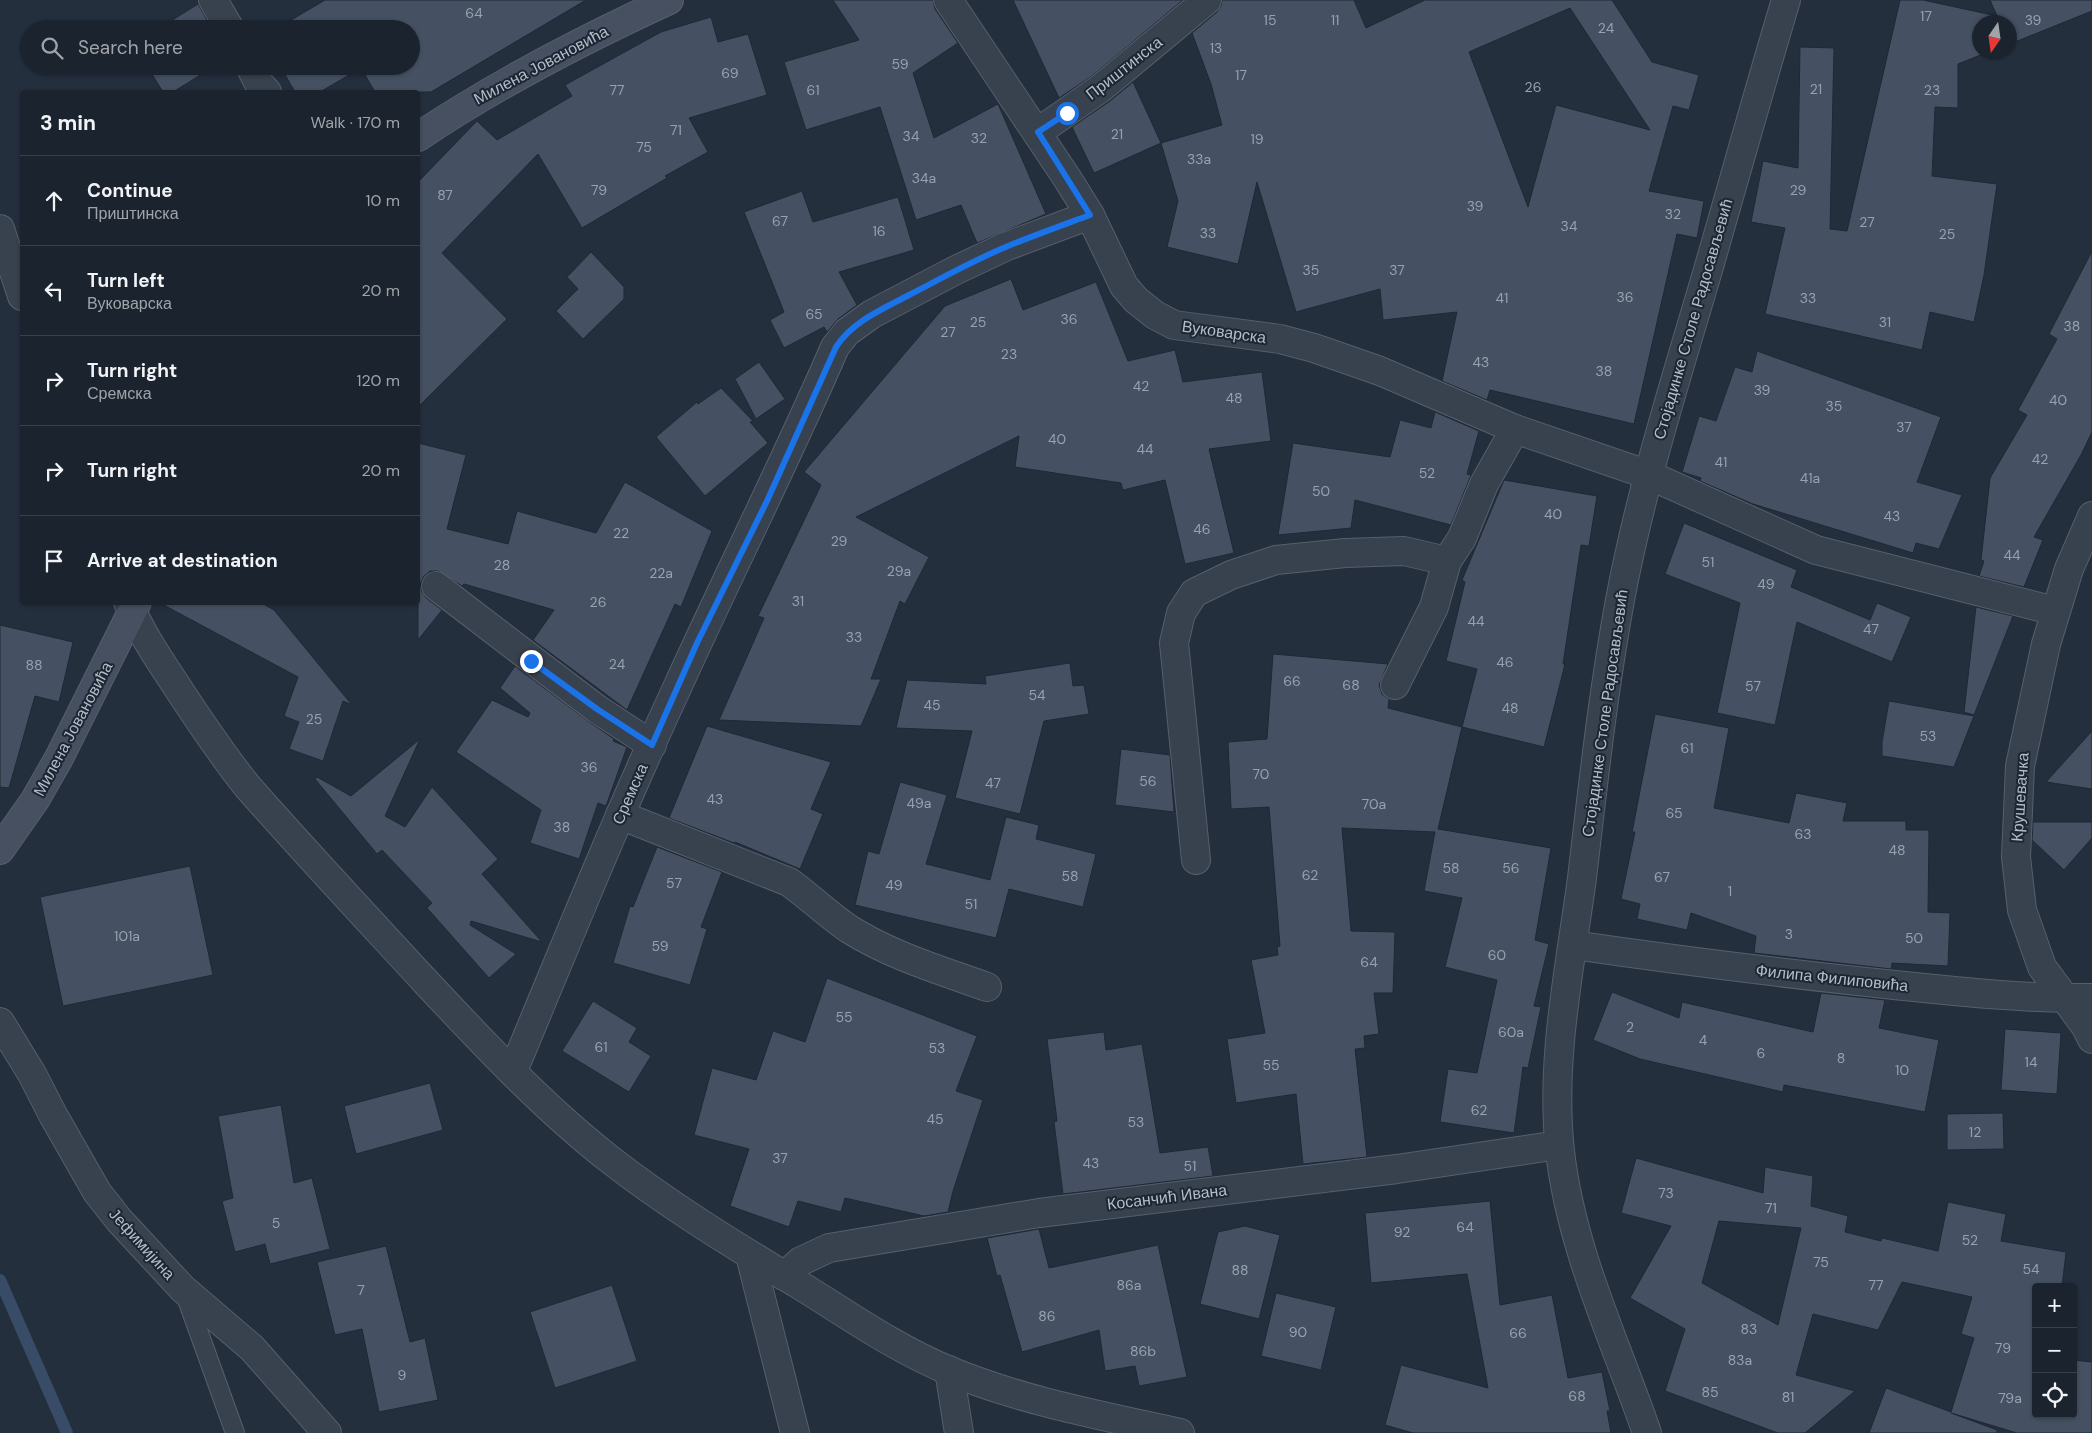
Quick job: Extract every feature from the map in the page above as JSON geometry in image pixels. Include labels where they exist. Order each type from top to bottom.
[{"type":"main road","name":"Милена Јовановића","points":[[420,136],[456,111],[565,51],[668,0]]},
{"type":"main road","name":"Милена Јовановића","points":[[0,850],[35,800],[59,758],[133,606]]},
{"type":"street","points":[[213,0],[225,20]]},
{"type":"street","name":"Вуковарска","points":[[948,0],[1038,132],[1090,215],[1124,286],[1136,300],[1155,315],[1168,322],[1192,328],[1280,339],[1314,348],[1380,371],[1515,429],[1649,475],[1816,550],[2055,611]]},
{"type":"street","name":"Приштинска","points":[[1038,132],[1101,88],[1207,0]]},
{"type":"street","name":"Стојадинке Столе Радосављевић","points":[[1647,1433],[1588,1273],[1569,1204],[1559,1145],[1557,1110],[1561,1029],[1614,638],[1630,555],[1649,475],[1786,0]]},
{"type":"street","points":[[254,75],[265,90]]},
{"type":"street","name":"Сремска","points":[[513,1071],[620,815],[697,643],[767,501],[836,347],[842,338],[847,332],[872,314],[956,270],[1007,246],[1090,215]]},
{"type":"street","points":[[0,229],[20,290]]},
{"type":"street","points":[[1395,685],[1434,607],[1447,561],[1462,538],[1484,484],[1515,429]]},
{"type":"street","name":"Крушевачка","points":[[2092,516],[2069,569],[2046,644],[2020,766],[2016,857],[2022,910],[2031,941],[2042,967],[2086,1027],[2092,1039]]},
{"type":"street","points":[[1196,860],[1174,643],[1181,613],[1194,593],[1231,575],[1276,560],[1345,553],[1404,551],[1447,561]]},
{"type":"street","points":[[436,586],[597,709],[652,745]]},
{"type":"street","points":[[133,606],[194,714],[247,786],[386,940],[513,1071],[583,1138],[610,1160],[750,1255],[906,1349],[949,1370],[1026,1397],[1170,1432]]},
{"type":"street","points":[[620,815],[789,882],[807,895],[826,913],[874,943],[901,957],[987,987]]},
{"type":"street","name":"Филипа Филиповића","points":[[1573,945],[1799,975],[1967,992],[2064,999],[2092,998]]},
{"type":"street","name":"Јефимијина","points":[[0,1022],[32,1074],[97,1192],[119,1220],[183,1289],[252,1348],[327,1433]]},
{"type":"street","name":"Косанчић Ивана","points":[[784,1276],[801,1261],[829,1248],[1039,1213],[1397,1169],[1559,1145]]},
{"type":"street","points":[[750,1255],[795,1433]]},
{"type":"street","points":[[949,1370],[959,1433]]},
{"type":"lane","points":[[183,1289],[235,1433]]},
{"type":"building","points":[[325,0],[586,0],[431,92],[420,92],[420,90],[374,90],[365,75],[420,75],[420,20],[291,20]]},
{"type":"building","points":[[833,0],[933,0],[935,9],[958,43],[913,73],[934,138],[998,104],[1046,214],[977,243],[961,205],[916,220],[880,107],[806,130],[784,62],[859,40]]},
{"type":"building","points":[[1013,0],[1183,0],[1092,76],[1059,98]]},
{"type":"building","points":[[1222,0],[1354,0],[1366,28],[1425,0],[1612,0],[1652,62],[1699,75],[1689,110],[1673,106],[1649,191],[1704,201],[1697,238],[1677,234],[1634,424],[1490,390],[1487,400],[1442,381],[1457,312],[1383,320],[1380,289],[1296,312],[1257,182],[1238,264],[1167,247],[1178,201],[1161,143],[1222,125],[1211,84],[1192,33],[1217,12]],"holes":[[[1570,8],[1650,130],[1556,105],[1528,207],[1469,52]]]},
{"type":"building","points":[[1900,0],[1923,0],[1992,15],[1972,15],[1972,58],[1958,64],[1958,108],[1935,107],[1932,176],[1997,184],[1984,275],[1974,322],[1930,312],[1922,350],[1765,314],[1785,228],[1751,222],[1763,161],[1798,168],[1800,47],[1834,48],[1830,229],[1847,231]]},
{"type":"building","points":[[1990,0],[2092,0],[2092,11],[2017,41],[2017,15],[1997,15]]},
{"type":"building","points":[[198,4],[207,20],[172,20]]},
{"type":"building","points":[[711,17],[718,42],[748,34],[767,95],[689,118],[708,152],[665,176],[667,178],[582,228],[538,154],[442,253],[507,319],[420,405],[420,180],[477,121],[497,140],[572,96],[565,85],[661,32]]},
{"type":"building","points":[[153,75],[200,75],[176,90],[162,90]]},
{"type":"building","points":[[285,75],[349,75],[323,90],[294,90]]},
{"type":"building","points":[[1133,82],[1161,143],[1094,173],[1072,127],[1110,101]]},
{"type":"building","points":[[802,191],[813,222],[898,197],[914,250],[839,272],[857,305],[838,319],[827,332],[824,327],[784,348],[770,320],[784,312],[744,212]]},
{"type":"building","points":[[2092,251],[2092,432],[2034,537],[2043,540],[2024,587],[1979,576],[1984,561],[1981,560],[1990,478],[2027,415],[2018,410],[2057,339],[2049,334]]},
{"type":"building","points":[[591,252],[624,287],[624,299],[583,339],[556,311],[578,289],[567,277]]},
{"type":"building","points":[[1011,279],[1023,310],[1096,282],[1128,361],[1175,350],[1183,382],[1262,372],[1271,441],[1209,449],[1234,553],[1185,564],[1165,480],[1123,490],[1121,483],[1015,467],[1019,436],[856,517],[929,557],[905,604],[900,601],[871,679],[881,679],[861,726],[719,720],[764,618],[758,616],[821,485],[804,472],[945,306]]},
{"type":"building","points":[[1757,351],[1941,417],[1917,482],[1962,495],[1939,549],[1916,543],[1913,553],[1753,504],[1700,481],[1701,478],[1682,472],[1699,416],[1716,421],[1735,367],[1752,372]]},
{"type":"building","points":[[759,362],[785,399],[756,419],[735,379]]},
{"type":"building","points":[[721,388],[753,421],[750,422],[768,443],[705,496],[656,437],[697,402],[698,404]]},
{"type":"building","points":[[1435,412],[1479,431],[1467,474],[1471,475],[1451,525],[1355,500],[1351,528],[1278,535],[1293,443],[1390,457],[1400,420],[1431,428]]},
{"type":"building","points":[[420,444],[466,455],[447,529],[508,544],[517,511],[596,533],[625,482],[712,531],[681,607],[675,604],[627,710],[533,640],[554,610],[464,584],[462,586],[438,571],[430,571],[424,576],[420,584]]},
{"type":"building","points":[[1504,480],[1597,496],[1589,546],[1581,545],[1563,664],[1565,664],[1544,747],[1462,727],[1477,669],[1446,661],[1465,582],[1462,580]]},
{"type":"building","points":[[1684,523],[1797,570],[1791,587],[1870,620],[1877,603],[1911,617],[1892,662],[1797,622],[1775,725],[1717,713],[1740,603],[1665,574]]},
{"type":"building","points":[[420,584],[426,598],[442,610],[418,640]]},
{"type":"building","points":[[164,605],[265,605],[274,610],[352,705],[343,701],[323,761],[289,749],[299,722],[284,716],[298,677]]},
{"type":"building","points":[[1976,607],[2013,616],[1974,715],[1964,712]]},
{"type":"building","points":[[0,625],[73,642],[59,702],[35,696],[9,788],[0,787]]},
{"type":"building","points":[[1273,654],[1388,664],[1379,685],[1382,694],[1389,699],[1388,708],[1462,727],[1438,829],[1551,848],[1535,940],[1549,944],[1534,1006],[1541,1007],[1528,1068],[1523,1067],[1514,1133],[1440,1122],[1448,1069],[1477,1073],[1497,980],[1445,967],[1462,898],[1424,891],[1435,832],[1342,828],[1351,931],[1395,932],[1393,993],[1374,993],[1379,1034],[1364,1036],[1365,1048],[1355,1049],[1367,1157],[1303,1164],[1296,1094],[1236,1103],[1227,1039],[1265,1033],[1251,960],[1278,955],[1277,947],[1280,946],[1269,807],[1231,809],[1228,742],[1267,739]]},
{"type":"building","points":[[1070,663],[1073,686],[1084,685],[1089,714],[1044,721],[1020,814],[955,798],[972,731],[896,728],[907,680],[986,684],[985,676]]},
{"type":"building","points":[[515,666],[614,739],[613,741],[627,747],[606,806],[598,803],[579,859],[530,843],[541,810],[456,752],[492,700],[528,717],[530,713],[500,688]]},
{"type":"building","points":[[1889,701],[1974,716],[1954,767],[1882,756],[1882,742]]},
{"type":"building","points":[[1655,714],[1729,728],[1714,808],[1789,823],[1796,793],[1847,803],[1843,821],[1906,821],[1906,830],[1929,830],[1928,912],[1950,913],[1948,966],[1892,963],[1891,969],[1754,953],[1756,936],[1691,913],[1687,930],[1637,919],[1640,904],[1621,899],[1635,832],[1632,832]]},
{"type":"building","points":[[707,726],[831,762],[811,809],[823,814],[800,869],[735,842],[669,818]]},
{"type":"building","points":[[2092,731],[2092,789],[2046,782]]},
{"type":"building","points":[[420,739],[385,816],[405,827],[432,787],[498,859],[482,874],[542,942],[471,921],[470,925],[516,954],[489,978],[427,908],[432,903],[382,850],[377,854],[315,779],[317,777],[351,796]]},
{"type":"building","points":[[1121,749],[1170,755],[1174,812],[1115,805]]},
{"type":"building","points":[[900,782],[947,795],[926,864],[990,880],[1006,817],[1039,825],[1036,839],[1096,854],[1083,907],[1009,889],[996,938],[855,905],[868,851],[879,854]]},
{"type":"building","points":[[2033,822],[2092,822],[2092,838],[2064,870],[2032,840]]},
{"type":"building","points":[[657,847],[722,872],[701,927],[707,929],[690,985],[613,963],[630,906],[633,907]]},
{"type":"building","points":[[190,866],[213,975],[63,1006],[40,897]]},
{"type":"building","points":[[827,978],[977,1036],[956,1091],[983,1100],[948,1212],[924,1216],[845,1198],[841,1212],[798,1201],[789,1227],[730,1206],[749,1149],[694,1135],[712,1068],[756,1080],[773,1031],[805,1042]]},
{"type":"building","points":[[1612,992],[1679,1018],[1682,1002],[1813,1032],[1821,993],[1885,1000],[1879,1028],[1939,1040],[1925,1112],[1784,1085],[1783,1092],[1640,1059],[1593,1040]]},
{"type":"building","points":[[593,1001],[637,1028],[629,1042],[651,1056],[629,1092],[562,1051]]},
{"type":"building","points":[[2005,1029],[2061,1033],[2057,1094],[2001,1090]]},
{"type":"building","points":[[1104,1032],[1106,1050],[1142,1044],[1160,1153],[1208,1147],[1213,1176],[1063,1194],[1054,1122],[1057,1121],[1047,1039]]},
{"type":"building","points":[[430,1083],[443,1130],[356,1154],[344,1106]]},
{"type":"building","points":[[281,1105],[294,1183],[312,1178],[330,1249],[270,1264],[265,1244],[235,1252],[222,1201],[233,1198],[218,1116]]},
{"type":"building","points":[[2003,1113],[2004,1149],[1947,1150],[1947,1114]]},
{"type":"building","points":[[1636,1158],[1763,1193],[1765,1167],[1813,1176],[1811,1206],[1848,1216],[1845,1232],[1881,1241],[1882,1238],[1938,1251],[1948,1202],[2006,1214],[2001,1241],[2066,1252],[2062,1283],[2032,1283],[2032,1418],[2077,1418],[2077,1360],[2092,1362],[2092,1433],[2017,1433],[1951,1413],[1997,1430],[1997,1433],[1869,1433],[1886,1388],[1951,1412],[1974,1338],[1961,1334],[1972,1297],[1902,1282],[1878,1330],[1813,1314],[1796,1375],[1855,1391],[1805,1433],[1778,1433],[1665,1391],[1685,1329],[1630,1298],[1671,1226],[1621,1213]],"holes":[[[1719,1221],[1801,1228],[1778,1325],[1702,1283]]]},
{"type":"building","points":[[1490,1201],[1500,1305],[1552,1295],[1568,1378],[1602,1372],[1610,1411],[1607,1411],[1611,1433],[1413,1433],[1385,1425],[1401,1365],[1488,1388],[1467,1274],[1371,1283],[1365,1213]]},
{"type":"building","points":[[1245,1226],[1280,1235],[1259,1319],[1200,1304],[1218,1232]]},
{"type":"building","points":[[1039,1229],[1049,1268],[1158,1245],[1187,1377],[1139,1386],[1135,1366],[1105,1371],[1099,1330],[1022,1352],[1000,1275],[997,1276],[987,1238]]},
{"type":"building","points":[[386,1246],[410,1342],[425,1338],[438,1400],[379,1412],[362,1329],[335,1335],[317,1262]]},
{"type":"building","points":[[612,1285],[637,1361],[555,1388],[530,1312]]},
{"type":"building","points":[[1276,1293],[1336,1307],[1321,1370],[1261,1356]]},
{"type":"waterway","points":[[0,1280],[67,1433]]},
{"type":"route","points":[[531,661],[597,709],[652,745],[697,643],[767,501],[836,347],[842,338],[847,332],[872,314],[956,270],[1007,246],[1090,215],[1038,132],[1067,113]]}]
